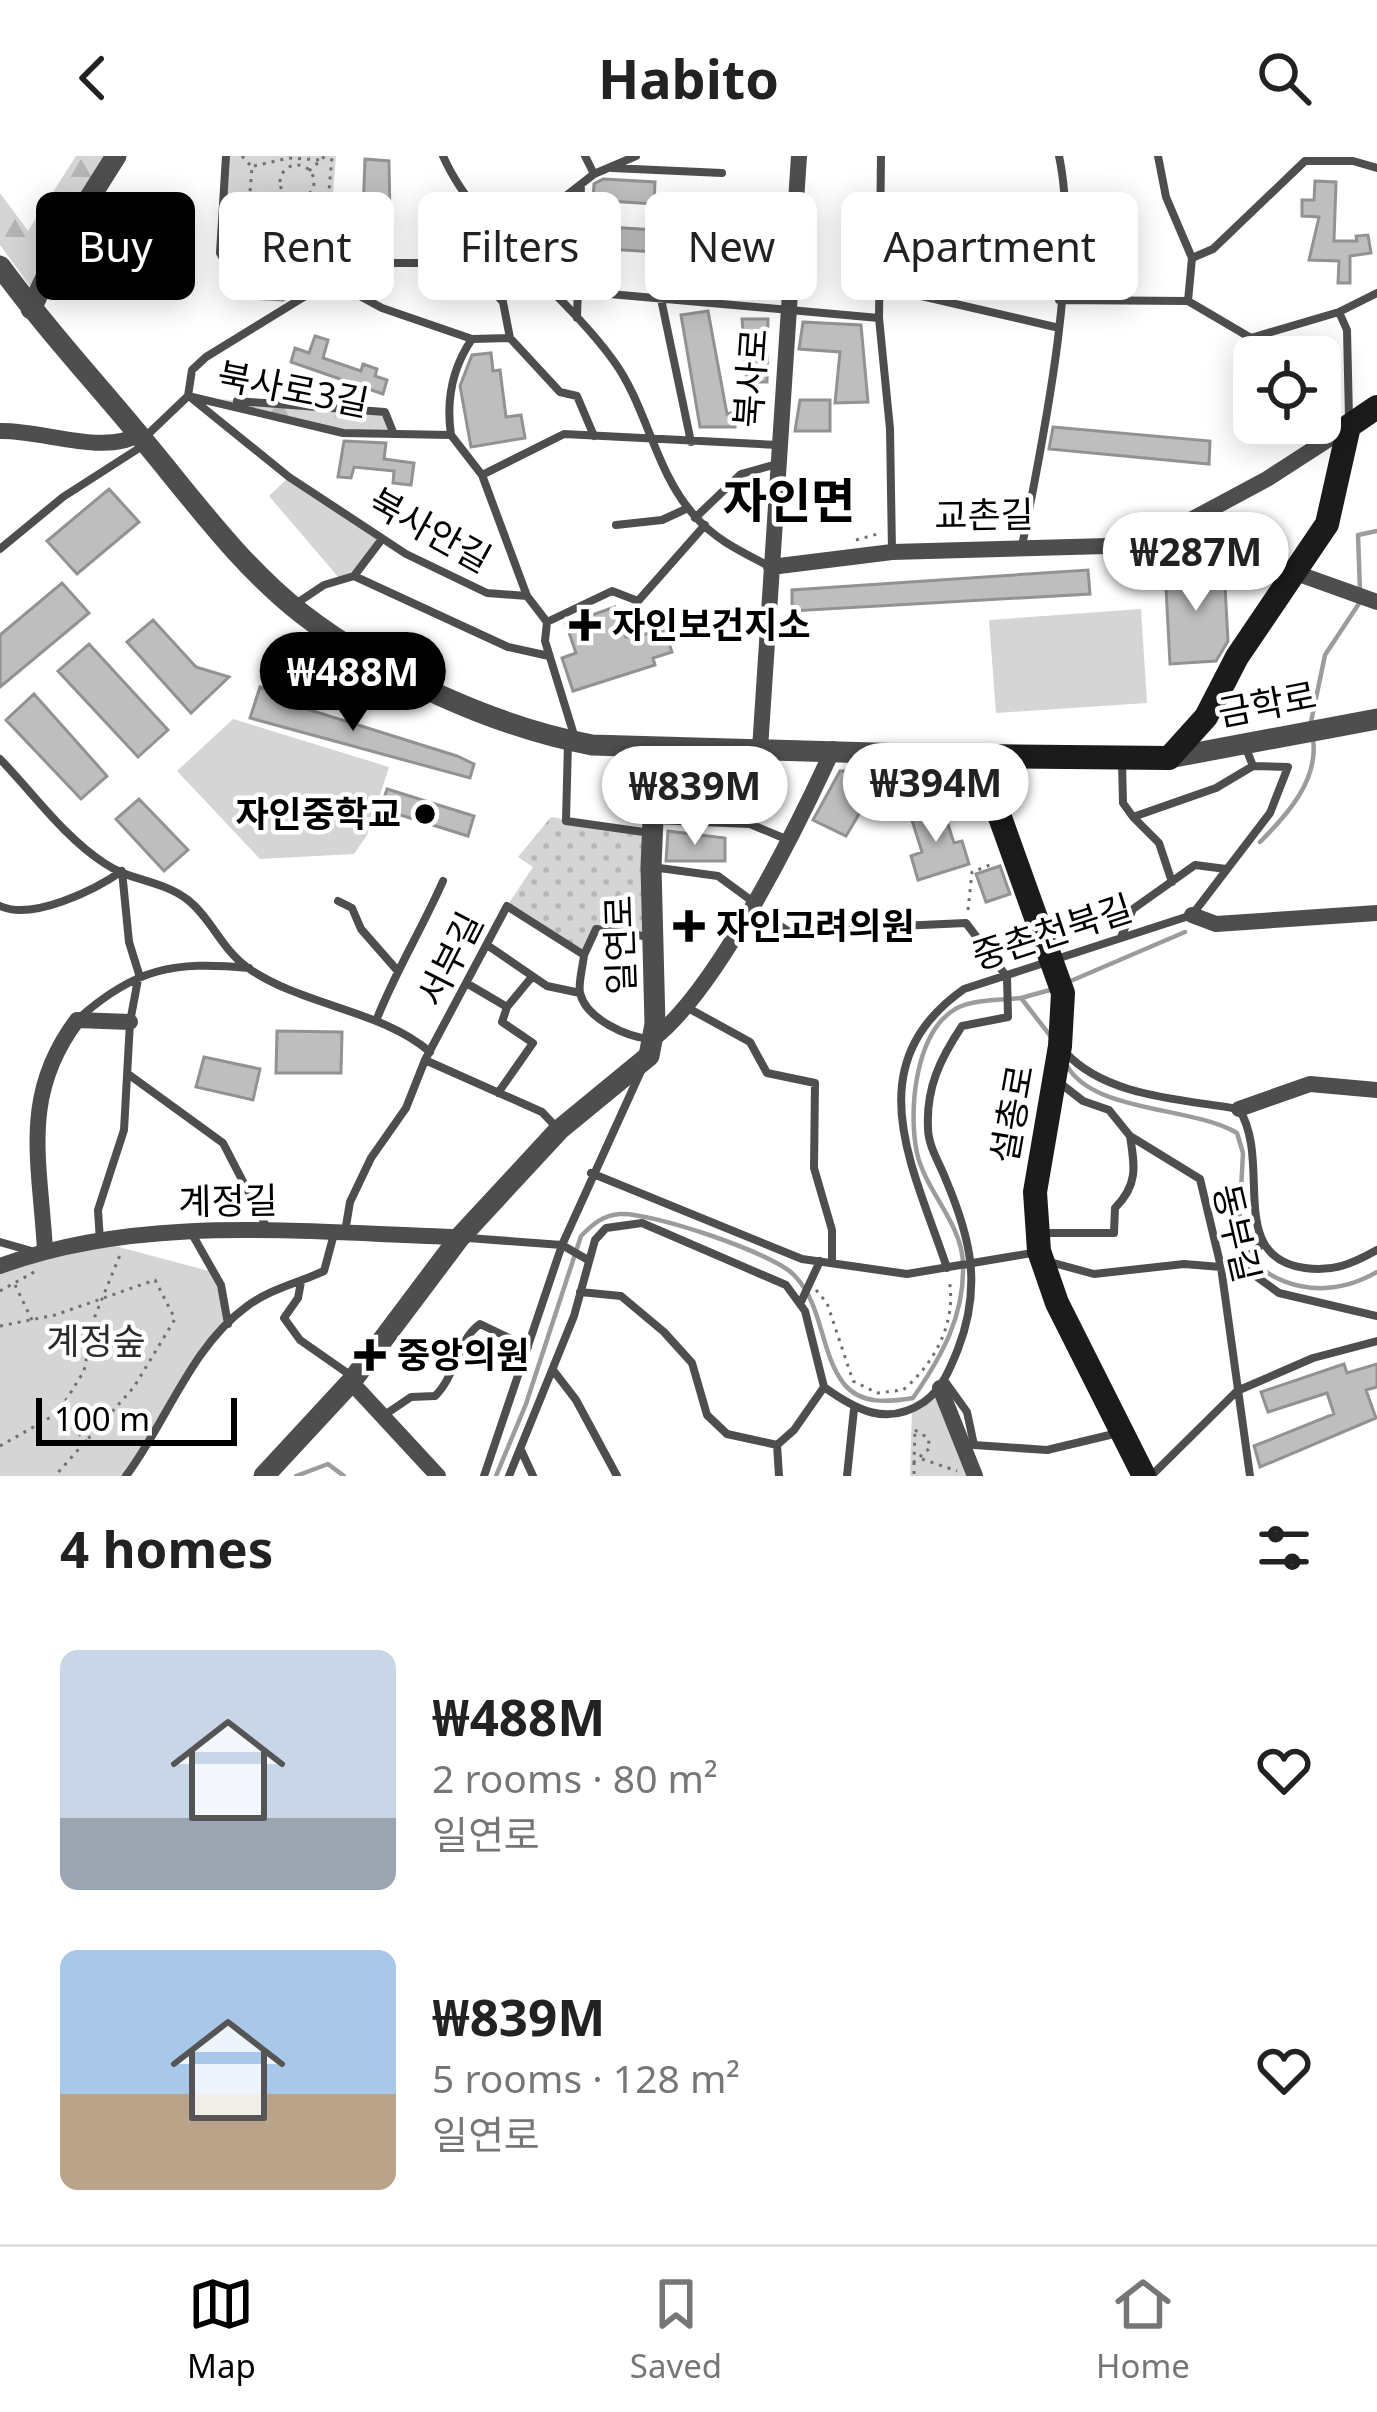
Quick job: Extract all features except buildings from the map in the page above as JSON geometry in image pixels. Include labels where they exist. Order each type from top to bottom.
[{"type":"main road","name":"교촌길","points":[[1349,426],[1377,407]]},
{"type":"main road","name":"금학로","points":[[978,756],[1122,762],[1169,758],[1206,717],[1238,657],[1334,508],[1349,426]]},
{"type":"main road","name":"설총로","points":[[978,756],[1018,855],[1064,992],[1060,1046],[1035,1192],[1039,1248],[1057,1303],[1147,1476]]},
{"type":"street","points":[[31,309],[65,237],[116,156]]},
{"type":"street","name":"북사로","points":[[760,749],[799,156]]},
{"type":"street","points":[[0,266],[143,439],[293,605],[353,649],[459,700],[572,741],[656,747]]},
{"type":"street","name":"교촌길","points":[[771,567],[892,552],[1144,545],[1267,479],[1349,426]]},
{"type":"street","points":[[0,431],[56,433],[106,446],[143,439]]},
{"type":"street","points":[[1296,573],[1366,598]]},
{"type":"street","name":"금학로","points":[[1169,758],[1249,756],[1277,741],[1377,719]]},
{"type":"street","name":"금학로","points":[[656,747],[978,756]]},
{"type":"street","name":"일연로","points":[[651,1048],[656,747]]},
{"type":"street","points":[[264,1476],[352,1380],[460,1237],[559,1130],[651,1048],[687,1007],[790,840],[833,749]]},
{"type":"street","points":[[1192,915],[1216,924],[1377,914]]},
{"type":"street","points":[[41,1252],[38,1091],[52,1054],[77,1020],[130,1022]]},
{"type":"street","points":[[1239,1109],[1310,1084],[1377,1090]]},
{"type":"street","name":"계정길","points":[[0,1266],[41,1252],[127,1237],[191,1233],[460,1237]]},
{"type":"street","points":[[352,1380],[439,1476]]},
{"type":"street","points":[[942,1384],[976,1476]]},
{"type":"lane","points":[[225,192],[226,156]]},
{"type":"lane","points":[[434,156],[444,156],[466,192]]},
{"type":"lane","points":[[585,156],[594,174]]},
{"type":"lane","points":[[568,192],[594,174],[636,156]]},
{"type":"lane","points":[[881,156],[884,192]]},
{"type":"lane","points":[[1059,156],[1066,192]]},
{"type":"lane","points":[[1158,156],[1166,197],[1192,258],[1189,301]]},
{"type":"lane","points":[[1192,258],[1213,249],[1303,158],[1353,160],[1377,167]]},
{"type":"lane","points":[[611,167],[722,173]]},
{"type":"lane","points":[[581,183],[581,192]]},
{"type":"lane","points":[[1066,300],[1096,304],[1189,301],[1251,338],[1339,312],[1377,293]]},
{"type":"lane","points":[[188,396],[192,370],[206,357],[303,300]]},
{"type":"lane","points":[[367,300],[472,339],[511,338]]},
{"type":"lane","points":[[501,300],[511,338],[560,392],[577,396],[594,436]]},
{"type":"lane","points":[[561,300],[616,362],[695,518],[771,567]]},
{"type":"lane","points":[[576,300],[577,318]]},
{"type":"lane","points":[[661,300],[691,442]]},
{"type":"lane","points":[[682,300],[879,318]]},
{"type":"lane","points":[[878,300],[890,429],[892,552]]},
{"type":"lane","points":[[938,300],[1055,327]]},
{"type":"lane","points":[[1022,551],[1059,300]]},
{"type":"lane","points":[[1339,312],[1347,330],[1349,426]]},
{"type":"lane","points":[[472,339],[450,393],[451,435],[482,476],[527,596]]},
{"type":"lane","name":"북사로3길","points":[[0,549],[143,439],[188,396],[218,399],[343,433],[451,435]]},
{"type":"lane","name":"북사안길","points":[[188,396],[256,453],[382,539],[487,593],[527,596],[547,622]]},
{"type":"lane","points":[[218,399],[386,412],[393,433]]},
{"type":"lane","points":[[482,476],[564,434],[691,442],[779,455]]},
{"type":"lane","points":[[695,518],[741,474],[779,455]]},
{"type":"lane","points":[[616,525],[662,520],[688,508]]},
{"type":"lane","points":[[705,525],[638,601],[612,591],[547,622],[550,656],[572,741],[566,821],[750,824],[790,840]]},
{"type":"lane","points":[[293,605],[324,585],[354,576],[382,539]]},
{"type":"lane","points":[[354,576],[508,647],[550,656]]},
{"type":"lane","points":[[1133,817],[1216,788],[1249,756],[1288,766],[1286,782],[1192,915]]},
{"type":"lane","points":[[0,759],[76,840],[122,871],[167,885],[194,904],[212,934],[249,968],[356,1018],[408,1033],[428,1056],[542,1112],[559,1130]]},
{"type":"lane","points":[[1122,762],[1123,803],[1159,843],[1172,882]]},
{"type":"lane","points":[[1120,939],[1133,909],[1195,865],[1226,869]]},
{"type":"lane","points":[[509,1476],[552,1370],[588,1260],[606,1228],[641,1223],[785,1285],[800,1304],[824,1387],[854,1408],[888,1417],[916,1406],[942,1384],[971,1316],[970,1240],[928,1135],[928,1092],[962,1026],[1008,1017],[1007,977],[966,923],[788,931],[718,876],[651,867]]},
{"type":"lane","points":[[0,906],[31,909],[104,883],[122,871]]},
{"type":"lane","points":[[100,1242],[98,1210],[124,1130],[130,1022],[139,974],[129,942],[122,871]]},
{"type":"lane","points":[[376,1021],[396,969],[420,934],[442,880]]},
{"type":"lane","points":[[338,901],[352,908],[380,956],[396,969]]},
{"type":"lane","name":"서부길","points":[[130,1474],[190,1372],[228,1325],[269,1292],[324,1271],[350,1202],[406,1108],[507,906],[584,955]]},
{"type":"lane","name":"중촌천북길","points":[[947,1268],[903,1144],[898,1094],[915,1042],[937,1008],[964,989],[1192,915]]},
{"type":"lane","points":[[484,1476],[562,1245],[651,1048],[591,1013],[580,993],[584,955],[596,929],[652,937]]},
{"type":"lane","points":[[487,944],[532,978],[580,993]]},
{"type":"lane","points":[[77,1020],[112,988],[139,974],[198,963],[249,968]]},
{"type":"lane","points":[[498,1093],[532,1043],[502,1022],[507,1007],[532,978]]},
{"type":"lane","points":[[468,984],[507,1007]]},
{"type":"lane","points":[[687,1007],[750,1042],[767,1073],[815,1083],[819,1093],[814,1168],[832,1230],[832,1263]]},
{"type":"lane","points":[[1060,1046],[1085,1074],[1239,1109],[1253,1131],[1255,1221],[1262,1245],[1279,1264],[1327,1271],[1377,1250]]},
{"type":"lane","points":[[128,1074],[224,1143],[269,1233]]},
{"type":"lane","name":"동부길","points":[[1054,1078],[1083,1101],[1109,1111],[1130,1136],[1200,1179],[1221,1267],[1250,1476]]},
{"type":"lane","points":[[591,1173],[820,1262],[907,1274],[1114,1233],[1115,1208],[1131,1192],[1135,1168],[1130,1136]]},
{"type":"lane","points":[[191,1233],[221,1286],[228,1325]]},
{"type":"lane","points":[[460,1237],[562,1245],[588,1260]]},
{"type":"lane","points":[[0,1242],[41,1252]]},
{"type":"lane","points":[[1039,1248],[1094,1274],[1184,1264],[1239,1264],[1262,1245]]},
{"type":"lane","points":[[800,1304],[820,1262]]},
{"type":"lane","points":[[1239,1264],[1279,1293],[1377,1316]]},
{"type":"lane","points":[[301,1282],[298,1298],[284,1318],[300,1340],[352,1380]]},
{"type":"lane","points":[[580,1292],[621,1296],[692,1363],[707,1415],[727,1434],[777,1445]]},
{"type":"lane","points":[[382,1416],[411,1397],[435,1396],[448,1384],[471,1330],[480,1324],[528,1347]]},
{"type":"lane","points":[[1147,1476],[1238,1391],[1312,1358],[1377,1341]]},
{"type":"lane","points":[[552,1370],[576,1400],[617,1476]]},
{"type":"lane","points":[[942,1384],[967,1412],[974,1445],[1047,1450],[1122,1432]]},
{"type":"lane","points":[[777,1445],[794,1430],[824,1387]]},
{"type":"lane","points":[[847,1476],[854,1408]]},
{"type":"lane","points":[[777,1445],[779,1476]]},
{"type":"lane","points":[[520,1449],[533,1476]]},
{"type":"path","points":[[242,156],[252,167],[250,192]]},
{"type":"path","points":[[329,192],[332,156]]},
{"type":"path","points":[[252,167],[290,158],[322,158]]},
{"type":"path","points":[[309,171],[322,158]]},
{"type":"path","points":[[286,192],[280,184],[291,166],[309,171],[314,178],[310,192]]},
{"type":"path","points":[[966,923],[972,872],[1018,855]]},
{"type":"path","points":[[0,1446],[58,1413],[84,1371],[103,1296],[127,1237]]},
{"type":"path","points":[[811,1284],[826,1303],[854,1381],[877,1393],[903,1390],[934,1354],[949,1323],[952,1295],[947,1268]]},
{"type":"path","points":[[0,1326],[155,1280],[175,1319],[134,1387],[55,1476]]},
{"type":"path","points":[[14,1283],[32,1320]]},
{"type":"path","points":[[914,1476],[916,1406]]},
{"type":"path","points":[[58,1413],[87,1442]]},
{"type":"path","points":[[914,1430],[924,1434],[930,1448],[914,1462]]},
{"type":"path","points":[[922,1459],[962,1476]]},
{"type":"green space","points":[[76,156],[116,156],[96,192],[53,192]]},
{"type":"green space","points":[[226,156],[336,156],[333,192],[224,192]]},
{"type":"green space","points":[[0,193],[28,231],[36,218],[36,295],[0,245]]},
{"type":"green space","points":[[218,399],[385,412],[393,433],[359,434]]},
{"type":"green space","points":[[289,477],[382,539],[354,576],[339,578],[269,496]]},
{"type":"green space","points":[[1141,609],[1147,703],[996,713],[989,620]]},
{"type":"green space","points":[[233,719],[389,767],[367,835],[354,854],[260,859],[177,771]]},
{"type":"green space","points":[[551,817],[652,833],[652,937],[596,930],[584,955],[507,906],[533,867],[518,857]]},
{"type":"green space","name":"계정숲","points":[[100,1242],[209,1271],[221,1285],[228,1325],[189,1367],[126,1476],[0,1476],[0,1266]]},
{"type":"green space","points":[[940,1388],[975,1476],[910,1476],[912,1408]]},
{"type":"waterway","points":[[1360,591],[1358,535],[1377,531]]},
{"type":"waterway","points":[[1311,722],[1325,655],[1360,602]]},
{"type":"waterway","points":[[1260,842],[1306,782],[1313,739]]},
{"type":"waterway","points":[[1066,983],[1185,932]]},
{"type":"waterway","points":[[1021,998],[1050,990]]},
{"type":"waterway","points":[[496,1476],[526,1404],[581,1236],[614,1215],[636,1215],[683,1227],[782,1266],[811,1300],[844,1384],[867,1399],[913,1398],[950,1334],[963,1282],[957,1235],[921,1167],[914,1136],[915,1095],[924,1053],[943,1019],[964,1005],[988,1000],[1021,998],[1052,1038]]},
{"type":"waterway","points":[[1066,1064],[1097,1092],[1237,1133],[1243,1153],[1238,1245],[1267,1272],[1284,1281],[1320,1288],[1377,1272]]},
{"type":"waterway","points":[[296,1476],[328,1464],[344,1476]]},
{"type":"place","name":"자인보건지소","points":[[585,625]]},
{"type":"place","name":"자인중학교","points":[[425,814]]},
{"type":"place","name":"자인고려의원","points":[[689,926]]},
{"type":"place","name":"중앙의원","points":[[370,1355]]},
{"type":"district","name":"자인면","points":[[789,501]]}]
